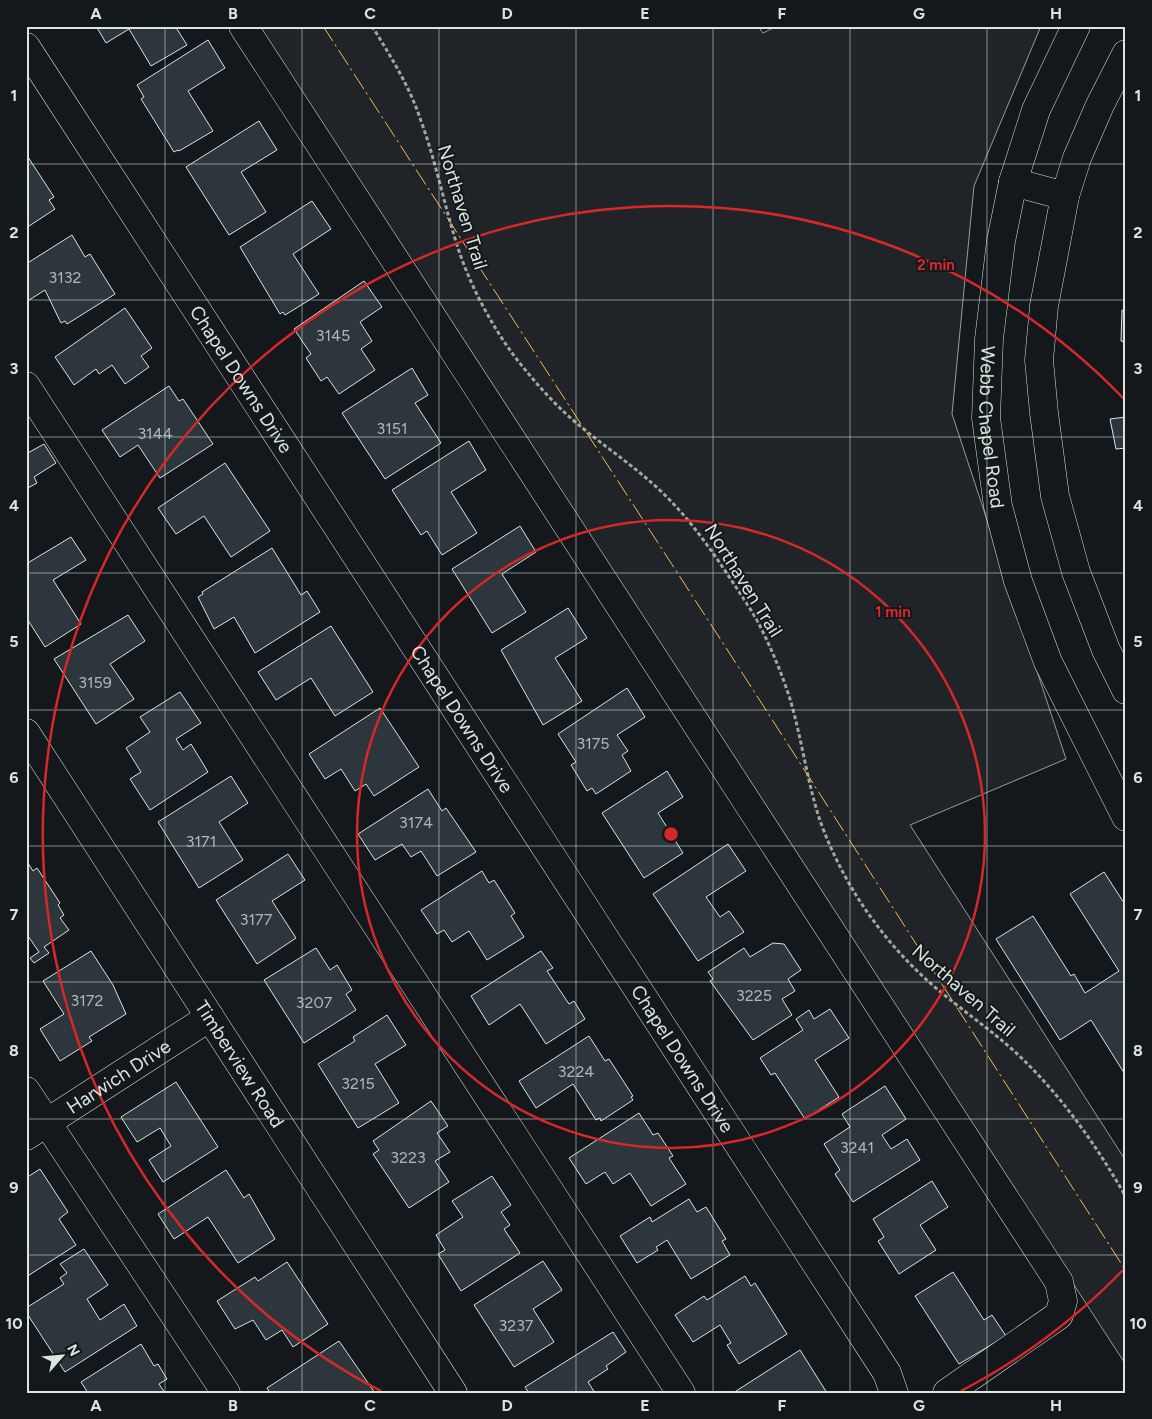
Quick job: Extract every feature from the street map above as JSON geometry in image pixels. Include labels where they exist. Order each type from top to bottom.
[{"type":"street","points":[[243,26],[1059,1282],[1062,1301],[1059,1315],[947,1393]]},
{"type":"street","name":"Webb Chapel Road","points":[[1076,26],[1036,110],[1013,182],[1001,241],[989,339],[986,418],[998,506],[1018,581],[1048,662],[1126,817]]},
{"type":"street","name":"Chapel Downs Drive","points":[[26,47],[887,1373],[894,1393]]},
{"type":"street","points":[[1126,54],[1100,105],[1077,158],[1066,196],[1044,306],[1040,360],[1044,413],[1055,496],[1076,572],[1106,650],[1126,690]]},
{"type":"street","points":[[1013,182],[1066,196]]},
{"type":"street","points":[[26,386],[681,1393]]},
{"type":"street","name":"Timberview Road","points":[[26,733],[453,1393]]},
{"type":"street","name":"Harwich Drive","points":[[37,1130],[210,1017]]},
{"type":"street","points":[[26,1091],[37,1130],[226,1393]]},
{"type":"path","name":"Northaven Trail","points":[[372,26],[412,98],[435,163],[457,246],[469,276],[488,314],[512,352],[541,389],[566,414],[654,484],[679,510],[702,537],[759,623],[777,661],[790,702],[818,813],[837,859],[856,894],[880,930],[904,958],[929,982],[1012,1050],[1044,1081],[1098,1151],[1126,1197]]},
{"type":"shaded area","points":[[256,26],[758,26],[763,33],[777,26],[1041,26],[974,186],[952,414],[1066,759],[910,825],[1126,1161],[1126,1365]]},
{"type":"building","points":[[96,26],[175,26],[187,45],[151,66],[129,29],[106,43]]},
{"type":"building","points":[[208,40],[225,68],[188,91],[213,131],[174,152],[141,99],[144,97],[137,85]]},
{"type":"building","points":[[259,121],[277,150],[241,172],[266,212],[229,235],[186,167]]},
{"type":"building","points":[[26,154],[54,197],[49,200],[55,209],[26,228]]},
{"type":"building","points":[[312,201],[331,229],[293,254],[319,294],[285,315],[283,312],[280,314],[240,247]]},
{"type":"building","points":[[72,235],[85,257],[90,254],[115,294],[67,324],[65,321],[61,323],[45,290],[26,302],[26,264]]},
{"type":"building","points":[[364,281],[382,307],[360,322],[372,341],[361,349],[375,370],[339,394],[327,377],[321,381],[306,358],[311,354],[294,329]]},
{"type":"building","points":[[125,308],[152,348],[141,356],[149,367],[125,384],[112,365],[99,374],[96,369],[74,385],[55,357]]},
{"type":"building","points":[[1122,310],[1126,311],[1126,342],[1121,341]]},
{"type":"building","points":[[412,368],[428,395],[415,403],[441,443],[385,479],[342,413]]},
{"type":"building","points":[[169,386],[179,401],[183,399],[213,444],[160,478],[138,445],[120,457],[102,430]]},
{"type":"building","points":[[1126,417],[1126,448],[1116,449],[1110,419]]},
{"type":"building","points":[[469,441],[486,470],[451,492],[477,533],[442,555],[427,531],[421,535],[392,490]]},
{"type":"building","points":[[44,444],[56,463],[34,477],[37,483],[26,489],[26,454]]},
{"type":"building","points":[[225,463],[270,531],[231,557],[204,516],[176,534],[158,508]]},
{"type":"building","points":[[520,526],[536,552],[502,574],[526,612],[492,633],[452,569]]},
{"type":"building","points":[[71,537],[86,560],[53,580],[81,624],[45,647],[26,617],[26,564]]},
{"type":"building","points":[[272,548],[301,595],[307,591],[320,612],[255,653],[234,617],[214,629],[198,597],[203,594],[202,592]]},
{"type":"building","points":[[568,608],[587,638],[555,658],[582,701],[543,725],[501,650]]},
{"type":"building","points":[[128,615],[145,641],[110,664],[134,699],[96,724],[54,659]]},
{"type":"building","points":[[331,626],[373,692],[335,716],[311,678],[276,700],[258,672]]},
{"type":"building","points":[[627,688],[645,717],[617,735],[628,751],[622,755],[631,771],[596,794],[592,788],[587,791],[571,765],[576,762],[558,734]]},
{"type":"building","points":[[180,692],[201,723],[176,739],[183,750],[191,744],[208,772],[150,810],[130,779],[141,772],[126,748],[150,732],[140,717]]},
{"type":"building","points":[[380,708],[419,767],[374,796],[366,784],[355,791],[341,769],[325,779],[309,754]]},
{"type":"building","points":[[667,771],[683,797],[658,813],[683,853],[644,878],[602,813]]},
{"type":"building","points":[[231,776],[248,803],[219,822],[243,860],[199,888],[158,822]]},
{"type":"building","points":[[428,789],[442,811],[446,808],[476,852],[437,876],[421,851],[411,857],[402,844],[375,860],[358,834]]},
{"type":"building","points":[[728,844],[746,871],[706,897],[720,917],[729,911],[744,932],[698,961],[653,894]]},
{"type":"building","points":[[288,854],[305,880],[272,901],[296,938],[257,964],[216,900]]},
{"type":"building","points":[[26,860],[33,871],[37,868],[60,903],[58,905],[64,915],[60,918],[69,930],[44,947],[49,953],[34,963],[30,958],[39,952],[26,933]]},
{"type":"building","points":[[482,871],[489,883],[494,880],[515,913],[511,916],[524,937],[487,960],[469,931],[452,942],[444,930],[437,934],[421,910]]},
{"type":"building","points":[[1104,872],[1126,906],[1126,1076],[1091,1020],[1060,1040],[996,939],[1033,916],[1071,976],[1074,974],[1085,993],[1119,971],[1070,894]]},
{"type":"building","points":[[773,943],[784,944],[801,970],[788,979],[795,991],[782,999],[792,1015],[753,1040],[710,981],[713,979],[708,972],[744,948],[750,957]]},
{"type":"building","points":[[316,948],[330,970],[337,965],[352,990],[346,994],[356,1010],[304,1043],[264,980]]},
{"type":"building","points":[[91,951],[113,985],[126,1014],[89,1037],[92,1041],[60,1061],[40,1029],[64,1014],[43,981]]},
{"type":"building","points":[[541,951],[553,968],[547,971],[569,1004],[574,1001],[585,1019],[546,1044],[520,1004],[489,1025],[471,996]]},
{"type":"building","points":[[830,1009],[849,1038],[815,1060],[839,1097],[805,1119],[775,1073],[771,1075],[760,1058],[803,1030],[796,1019],[809,1010],[814,1019]]},
{"type":"building","points":[[387,1015],[406,1045],[375,1064],[399,1103],[358,1128],[318,1064],[355,1041],[353,1037]]},
{"type":"building","points":[[589,1036],[605,1061],[609,1059],[633,1096],[631,1097],[633,1100],[601,1121],[600,1118],[596,1120],[573,1084],[536,1108],[519,1081]]},
{"type":"building","points":[[176,1082],[218,1147],[163,1182],[149,1160],[171,1146],[160,1128],[137,1142],[121,1117]]},
{"type":"building","points":[[885,1086],[906,1119],[882,1135],[891,1149],[907,1139],[920,1160],[853,1202],[835,1174],[840,1170],[824,1144],[850,1127],[842,1114]]},
{"type":"building","points":[[431,1101],[448,1126],[437,1133],[450,1152],[435,1161],[449,1182],[409,1208],[373,1154],[379,1150],[373,1141]]},
{"type":"building","points":[[639,1113],[653,1135],[658,1133],[673,1156],[669,1158],[686,1184],[651,1206],[630,1173],[613,1184],[605,1172],[586,1184],[569,1158]]},
{"type":"building","points":[[40,1169],[68,1212],[59,1219],[76,1245],[26,1277],[26,1178]]},
{"type":"building","points":[[226,1170],[244,1198],[249,1194],[275,1239],[238,1263],[208,1217],[174,1239],[158,1214]]},
{"type":"building","points":[[492,1176],[511,1205],[501,1212],[510,1225],[504,1229],[520,1253],[461,1291],[438,1254],[445,1250],[436,1235],[463,1217],[452,1201]]},
{"type":"building","points":[[932,1181],[948,1207],[920,1225],[936,1250],[899,1274],[878,1241],[884,1237],[873,1219]]},
{"type":"building","points":[[689,1199],[697,1212],[706,1207],[726,1239],[722,1241],[730,1255],[691,1279],[667,1240],[656,1247],[658,1250],[637,1263],[620,1236],[650,1217],[652,1222]]},
{"type":"building","points":[[84,1249],[108,1285],[87,1299],[100,1320],[124,1304],[137,1326],[65,1372],[26,1312],[26,1308],[64,1284],[60,1278],[67,1273],[60,1264]]},
{"type":"building","points":[[543,1261],[562,1290],[533,1309],[554,1342],[514,1367],[474,1305]]},
{"type":"building","points":[[287,1262],[328,1324],[293,1347],[282,1330],[266,1340],[253,1320],[235,1329],[217,1301],[255,1277],[258,1281]]},
{"type":"building","points":[[953,1272],[984,1320],[992,1315],[1006,1336],[959,1364],[915,1296]]},
{"type":"building","points":[[745,1276],[751,1286],[755,1283],[787,1334],[739,1364],[727,1345],[731,1343],[720,1325],[693,1342],[675,1315],[704,1296],[707,1300]]},
{"type":"building","points":[[613,1332],[626,1352],[606,1366],[608,1369],[588,1382],[595,1393],[529,1393],[525,1387]]},
{"type":"building","points":[[339,1341],[375,1393],[270,1393],[267,1388]]},
{"type":"building","points":[[141,1344],[154,1366],[158,1364],[167,1379],[159,1384],[165,1393],[88,1393],[81,1382]]},
{"type":"building","points":[[800,1350],[827,1393],[733,1393]]},
{"type":"power","points":[[323,26],[730,654],[1126,1271]]}]
